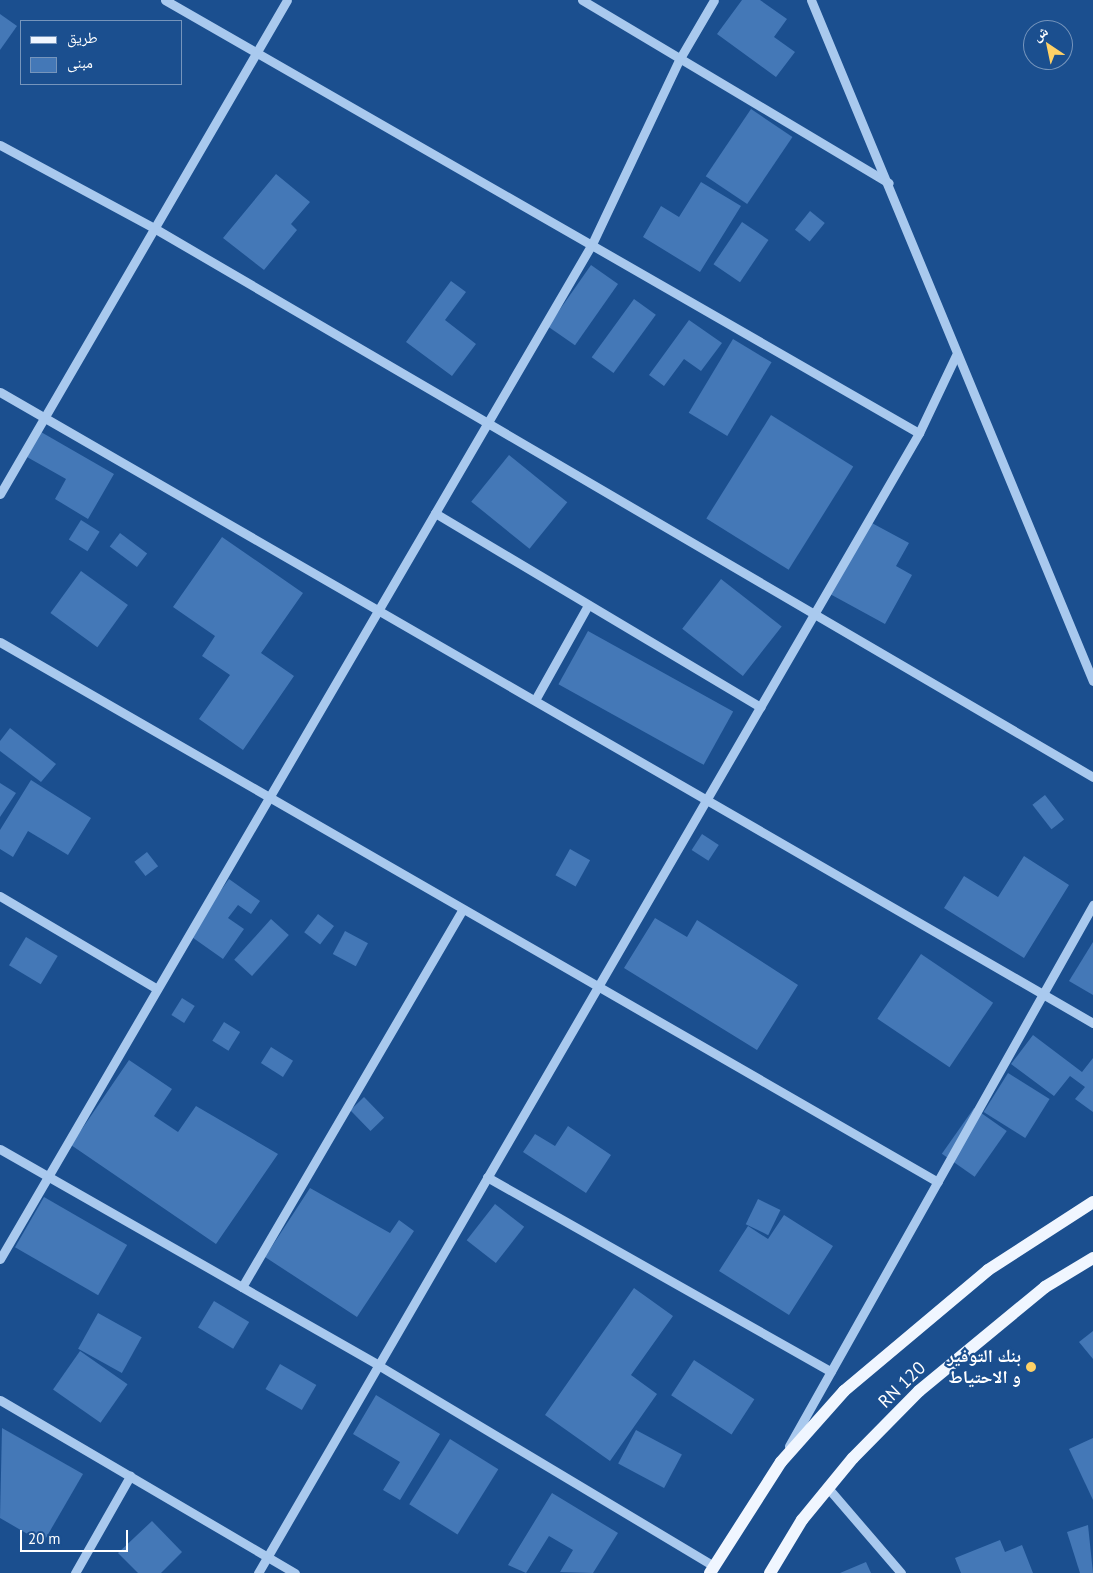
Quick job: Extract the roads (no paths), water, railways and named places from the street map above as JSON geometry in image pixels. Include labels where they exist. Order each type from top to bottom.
[{"type":"main road","name":"RN 120","points":[[712,1569],[781,1462],[844,1391],[915,1327],[988,1270],[1093,1202]]},
{"type":"main road","name":"RN 120","points":[[770,1573],[828,1488],[919,1391],[1045,1287],[1093,1258]]},
{"type":"street","points":[[165,0],[919,433]]},
{"type":"street","points":[[0,494],[286,0]]},
{"type":"street","points":[[582,0],[679,60],[890,183]]},
{"type":"street","points":[[0,1259],[592,244],[679,60],[714,0]]},
{"type":"street","points":[[811,0],[890,183],[956,355],[1093,681]]},
{"type":"street","points":[[0,145],[154,228],[486,424],[1093,777]]},
{"type":"street","points":[[258,1573],[919,433],[956,355]]},
{"type":"street","points":[[0,392],[379,609],[1093,1023]]},
{"type":"street","points":[[435,513],[761,707]]},
{"type":"street","points":[[535,700],[588,604]]},
{"type":"street","points":[[0,642],[268,800],[938,1182]]},
{"type":"street","points":[[0,896],[157,989]]},
{"type":"street","points":[[781,1462],[1093,905]]},
{"type":"street","points":[[242,1288],[462,911]]},
{"type":"street","points":[[0,1149],[378,1365],[712,1569]]},
{"type":"street","points":[[488,1177],[831,1372]]},
{"type":"street","points":[[0,1400],[295,1573]]},
{"type":"street","points":[[74,1573],[130,1476]]},
{"type":"street","points":[[828,1488],[901,1573]]},
{"type":"place","name":"بنك التوفير و الاحتياط","points":[[1031,1367]]}]
